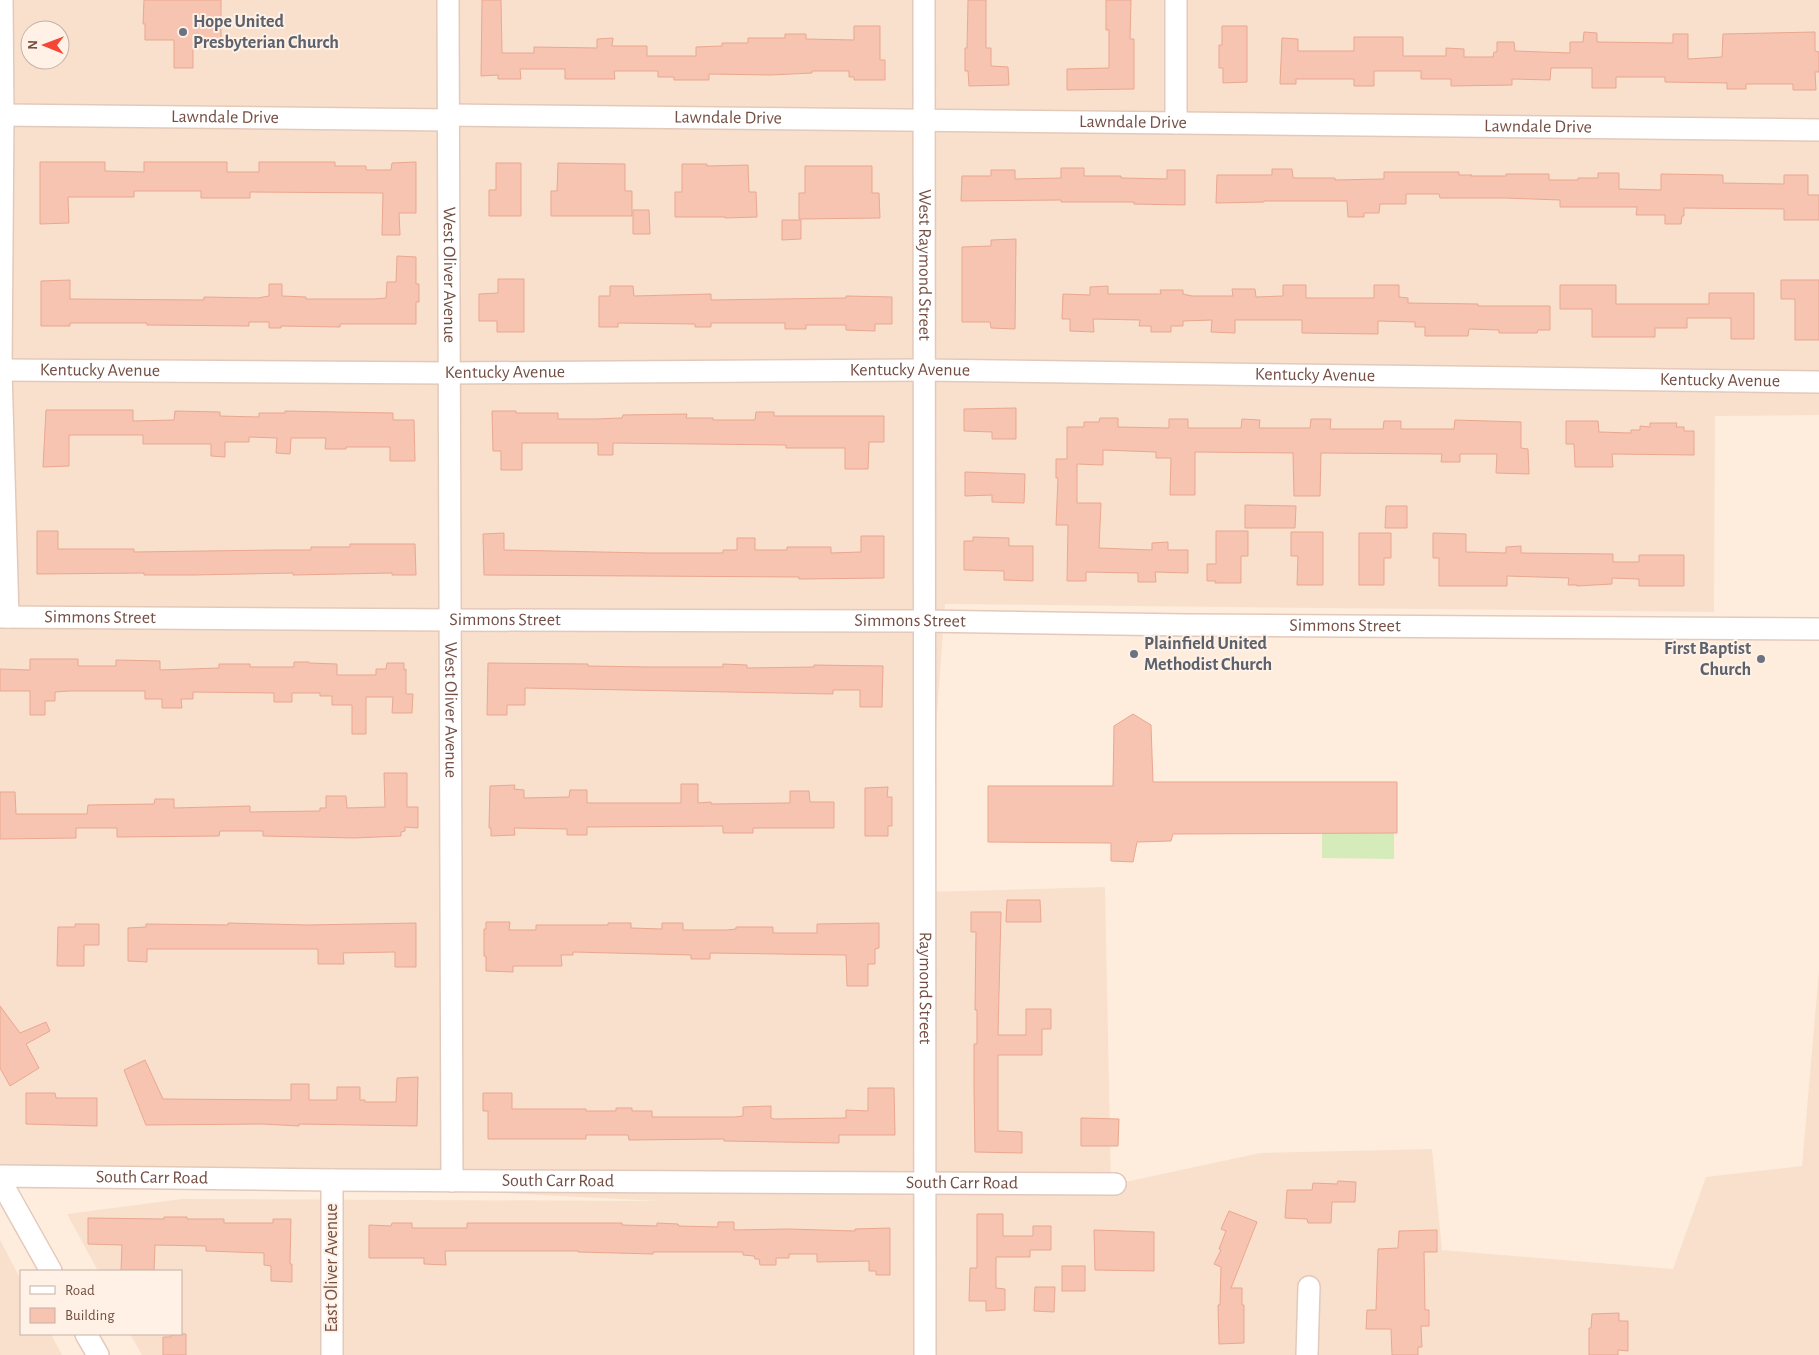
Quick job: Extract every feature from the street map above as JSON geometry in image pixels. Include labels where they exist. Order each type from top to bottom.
[{"type":"street","points":[[2,0],[4,617]]},
{"type":"street","name":"West Oliver Avenue","points":[[448,0],[452,1181]]},
{"type":"street","name":"West Raymond Street","points":[[923,621],[924,0]]},
{"type":"street","points":[[1176,0],[1176,123]]},
{"type":"street","name":"Lawndale Drive","points":[[3,115],[924,120],[1819,130]]},
{"type":"street","name":"Kentucky Avenue","points":[[2,370],[449,373],[923,370],[1819,382]]},
{"type":"street","name":"Simmons Street","points":[[4,617],[923,621],[1186,625],[1819,629]]},
{"type":"street","name":"Raymond Street","points":[[923,621],[925,1355]]},
{"type":"street","name":"South Carr Road","points":[[0,1176],[452,1181],[1115,1184]]},
{"type":"street","points":[[0,1180],[50,1270]]},
{"type":"street","name":"East Oliver Avenue","points":[[332,1180],[332,1355]]},
{"type":"street","points":[[1307,1355],[1309,1287]]},
{"type":"street","points":[[87,1335],[98,1355]]},
{"type":"shaded area","points":[[0,0],[1819,0],[1819,415],[1715,416],[1714,612],[945,604],[924,892],[1105,887],[1111,1185],[1260,1153],[1432,1149],[1442,1250],[1673,1269],[1706,1177],[1802,1166],[1819,971],[1819,1355],[142,1355],[131,1335],[182,1335],[182,1270],[97,1270],[67,1214],[182,1199],[658,1201],[0,1167]]},
{"type":"shaded area","points":[[0,1240],[20,1278],[20,1335],[52,1335],[62,1355],[0,1355]]},
{"type":"green space","points":[[1322,833],[1394,833],[1394,859],[1322,858]]},
{"type":"building","name":"Hope United Presbyterian Church","points":[[144,0],[221,0],[221,43],[193,43],[193,68],[174,68],[174,40],[145,40],[145,24],[143,24]]},
{"type":"building","points":[[482,0],[501,0],[502,53],[534,53],[534,47],[597,48],[597,39],[613,38],[612,46],[647,46],[647,56],[696,56],[696,47],[722,46],[722,43],[748,43],[748,38],[785,38],[785,34],[806,34],[806,39],[854,40],[854,26],[880,26],[880,60],[885,60],[885,80],[854,80],[854,77],[849,77],[849,71],[812,71],[812,73],[770,75],[709,74],[709,80],[674,80],[674,77],[658,77],[658,71],[614,71],[615,79],[565,79],[565,69],[520,69],[521,79],[498,79],[498,75],[481,76]]},
{"type":"building","points":[[968,0],[986,0],[986,48],[991,48],[991,66],[1008,67],[1009,85],[969,86],[968,71],[965,71]]},
{"type":"building","points":[[1106,0],[1131,0],[1130,39],[1134,39],[1134,89],[1067,90],[1067,69],[1109,68],[1109,30],[1106,30]]},
{"type":"building","points":[[1222,26],[1247,26],[1247,82],[1223,83],[1223,68],[1219,68],[1219,45],[1222,45]]},
{"type":"building","points":[[1584,32],[1597,33],[1597,42],[1673,43],[1673,34],[1688,34],[1688,59],[1722,57],[1723,34],[1815,32],[1815,51],[1819,52],[1819,72],[1815,72],[1816,90],[1793,90],[1793,84],[1746,84],[1746,89],[1727,89],[1727,83],[1665,82],[1665,77],[1616,77],[1616,88],[1592,88],[1592,68],[1551,68],[1550,80],[1512,79],[1512,85],[1451,86],[1451,79],[1421,79],[1421,71],[1374,71],[1374,86],[1354,86],[1354,79],[1296,79],[1296,84],[1280,84],[1282,38],[1298,39],[1298,51],[1354,51],[1354,37],[1403,37],[1403,56],[1446,56],[1446,48],[1464,49],[1464,57],[1493,57],[1494,52],[1497,52],[1497,42],[1514,42],[1515,51],[1570,53],[1570,42],[1583,42]]},
{"type":"building","points":[[40,162],[105,162],[105,171],[144,172],[144,162],[227,162],[227,172],[259,172],[259,162],[335,162],[335,166],[366,166],[366,170],[391,170],[392,163],[416,162],[416,213],[399,213],[400,235],[382,235],[383,193],[250,192],[250,198],[201,198],[201,191],[134,191],[134,197],[68,197],[69,223],[40,224]]},
{"type":"building","points":[[496,163],[521,163],[521,216],[489,216],[489,190],[496,190]]},
{"type":"building","points":[[558,163],[625,164],[625,191],[632,191],[632,216],[551,216],[551,191],[557,191]]},
{"type":"building","points":[[682,164],[707,164],[707,166],[748,165],[749,192],[756,192],[757,217],[675,217],[675,192],[682,192]]},
{"type":"building","points":[[805,166],[872,166],[872,193],[879,193],[880,218],[799,219],[799,193],[805,193]]},
{"type":"building","points":[[1061,168],[1084,168],[1084,176],[1167,179],[1167,170],[1185,170],[1185,205],[1134,204],[1134,202],[1061,202],[1061,200],[961,201],[962,176],[991,176],[991,170],[1015,170],[1015,179],[1061,178]]},
{"type":"building","points":[[1272,169],[1292,169],[1293,178],[1335,178],[1335,180],[1384,179],[1384,172],[1459,172],[1459,175],[1471,176],[1549,174],[1549,180],[1598,178],[1598,173],[1619,173],[1619,189],[1661,190],[1661,174],[1723,175],[1723,183],[1784,184],[1784,175],[1808,175],[1808,195],[1819,195],[1819,220],[1784,220],[1784,209],[1684,208],[1681,224],[1665,224],[1665,215],[1636,215],[1637,207],[1560,207],[1560,200],[1440,198],[1439,194],[1406,194],[1406,204],[1380,204],[1379,213],[1364,213],[1364,217],[1348,217],[1347,201],[1216,203],[1217,175],[1272,175]]},
{"type":"building","points":[[633,210],[649,210],[650,234],[633,234]]},
{"type":"building","points":[[782,220],[801,220],[801,239],[782,240]]},
{"type":"building","points":[[1016,239],[1015,329],[991,328],[990,322],[962,322],[962,247],[991,246],[991,240]]},
{"type":"building","points":[[397,256],[416,257],[416,284],[419,284],[419,302],[416,302],[416,324],[340,324],[340,327],[281,326],[281,328],[269,328],[269,322],[249,322],[249,326],[70,323],[70,326],[41,326],[41,281],[70,280],[70,299],[204,300],[204,297],[258,298],[269,296],[269,284],[282,284],[282,296],[306,297],[306,299],[375,299],[386,298],[387,282],[396,282]]},
{"type":"building","points":[[498,279],[524,279],[524,332],[497,332],[497,321],[479,321],[479,294],[498,293]]},
{"type":"building","points":[[1781,280],[1819,280],[1819,340],[1795,340],[1795,299],[1781,299]]},
{"type":"building","points":[[1283,285],[1306,285],[1306,298],[1374,298],[1374,285],[1399,285],[1399,297],[1408,298],[1408,303],[1478,304],[1478,306],[1550,306],[1550,330],[1538,330],[1537,333],[1499,333],[1499,330],[1469,329],[1468,336],[1425,336],[1425,327],[1415,327],[1415,322],[1378,321],[1378,334],[1302,333],[1302,320],[1235,320],[1235,333],[1211,332],[1212,320],[1183,321],[1183,326],[1171,326],[1171,332],[1151,332],[1151,326],[1139,326],[1140,320],[1093,319],[1094,332],[1070,331],[1070,319],[1062,319],[1063,294],[1090,295],[1090,287],[1108,286],[1108,294],[1161,294],[1160,290],[1183,290],[1183,294],[1192,296],[1233,296],[1232,289],[1255,289],[1256,297],[1283,296]]},
{"type":"building","points":[[1560,285],[1616,285],[1616,304],[1709,304],[1709,293],[1754,293],[1754,339],[1731,339],[1731,318],[1687,318],[1687,328],[1655,328],[1655,337],[1592,337],[1592,309],[1560,309]]},
{"type":"building","points":[[610,286],[633,286],[634,296],[711,294],[711,300],[846,298],[846,296],[892,297],[892,324],[875,324],[875,331],[846,330],[846,325],[806,325],[806,329],[785,329],[785,323],[711,323],[711,327],[695,327],[695,324],[618,323],[618,327],[599,327],[599,296],[610,296]]},
{"type":"building","points":[[1016,408],[1016,439],[992,439],[992,432],[964,431],[964,409]]},
{"type":"building","points":[[46,410],[133,410],[133,421],[174,420],[175,411],[220,412],[220,416],[259,417],[259,413],[285,413],[285,411],[393,413],[393,420],[414,420],[415,461],[390,461],[390,447],[325,449],[326,438],[291,438],[290,454],[276,453],[277,438],[249,437],[249,442],[225,442],[225,457],[211,456],[211,444],[143,444],[143,435],[69,435],[69,466],[43,467]]},
{"type":"building","points":[[492,411],[558,413],[558,419],[687,414],[686,418],[755,420],[756,412],[774,412],[774,416],[884,416],[884,442],[869,442],[868,469],[845,469],[845,448],[786,448],[786,445],[613,443],[613,455],[598,455],[598,443],[522,443],[522,470],[501,470],[501,451],[493,451]]},
{"type":"building","points":[[1100,418],[1118,418],[1118,427],[1169,428],[1169,419],[1188,419],[1188,428],[1241,428],[1242,419],[1260,420],[1259,428],[1310,428],[1311,419],[1331,419],[1330,429],[1383,429],[1384,421],[1401,421],[1401,429],[1454,429],[1455,420],[1521,422],[1521,448],[1528,449],[1529,474],[1496,473],[1497,454],[1460,454],[1460,462],[1441,462],[1442,454],[1321,453],[1320,496],[1294,496],[1293,453],[1195,452],[1195,495],[1170,495],[1171,458],[1156,458],[1156,452],[1103,450],[1103,465],[1077,464],[1077,503],[1101,503],[1099,548],[1152,550],[1152,543],[1168,542],[1168,550],[1188,550],[1188,573],[1155,572],[1156,582],[1138,582],[1138,573],[1086,572],[1086,581],[1067,581],[1068,525],[1056,525],[1058,478],[1056,478],[1056,459],[1067,459],[1067,427],[1084,427],[1084,422],[1099,422]]},
{"type":"building","points":[[1566,421],[1598,421],[1599,432],[1631,433],[1631,430],[1640,430],[1640,426],[1650,427],[1650,423],[1677,423],[1676,427],[1684,427],[1684,431],[1694,431],[1694,455],[1612,454],[1613,467],[1575,467],[1574,444],[1566,444]]},
{"type":"building","points":[[965,472],[1025,474],[1024,503],[992,502],[992,495],[965,496]]},
{"type":"building","points":[[1245,505],[1296,506],[1295,528],[1245,528]]},
{"type":"building","points":[[1386,506],[1407,506],[1407,528],[1385,528]]},
{"type":"building","points":[[37,531],[58,531],[58,549],[134,549],[134,552],[311,550],[311,547],[350,547],[350,544],[415,544],[416,575],[392,575],[392,573],[293,575],[293,573],[193,575],[144,575],[144,573],[37,574]]},
{"type":"building","points":[[1216,531],[1248,531],[1248,556],[1241,556],[1241,583],[1215,583],[1216,581],[1207,581],[1207,564],[1216,564]]},
{"type":"building","points":[[1291,532],[1323,532],[1323,585],[1297,585],[1298,556],[1291,556]]},
{"type":"building","points":[[504,533],[504,550],[649,553],[723,553],[723,550],[737,550],[737,538],[755,538],[755,550],[787,550],[787,547],[831,547],[831,553],[861,552],[861,536],[884,536],[884,578],[799,579],[799,577],[484,575],[483,534]]},
{"type":"building","points":[[1359,533],[1391,533],[1391,558],[1384,558],[1384,585],[1359,585]]},
{"type":"building","points":[[1433,533],[1466,534],[1466,552],[1506,553],[1506,547],[1521,546],[1521,553],[1613,554],[1613,562],[1639,562],[1639,555],[1684,555],[1684,586],[1639,586],[1639,579],[1612,578],[1612,584],[1577,586],[1568,585],[1569,578],[1507,576],[1507,586],[1439,586],[1439,558],[1433,558]]},
{"type":"building","points":[[973,537],[1009,538],[1009,546],[1033,546],[1033,581],[1004,580],[1004,571],[964,570],[964,541],[973,541]]},
{"type":"building","points":[[30,659],[78,659],[78,666],[116,666],[116,660],[160,661],[160,670],[219,668],[219,664],[250,664],[250,667],[294,667],[294,662],[309,662],[337,664],[337,675],[376,675],[376,669],[386,669],[387,663],[404,663],[404,670],[406,669],[406,694],[413,694],[412,713],[392,713],[393,697],[366,697],[366,734],[352,734],[352,705],[332,705],[332,696],[320,696],[320,693],[292,693],[292,702],[274,702],[274,693],[193,692],[193,699],[181,699],[182,708],[162,708],[162,699],[145,699],[145,691],[69,691],[55,692],[55,701],[45,701],[45,715],[30,715],[30,691],[0,691],[0,669],[30,670]]},
{"type":"building","points":[[488,663],[648,667],[723,667],[723,664],[747,665],[747,668],[814,667],[814,665],[883,666],[882,707],[860,707],[860,690],[833,690],[833,694],[525,688],[525,705],[507,705],[507,715],[487,715]]},
{"type":"building","points":[[1133,714],[1151,725],[1153,782],[1397,782],[1397,833],[1173,834],[1171,841],[1137,842],[1133,862],[1111,861],[1111,843],[988,842],[988,786],[1113,786],[1114,726]]},
{"type":"building","points":[[384,773],[407,773],[407,807],[418,807],[418,828],[405,827],[405,831],[401,832],[401,836],[354,838],[263,836],[263,831],[220,831],[219,836],[117,837],[117,828],[76,828],[76,838],[0,839],[0,792],[15,792],[16,814],[87,814],[88,805],[154,804],[155,799],[174,799],[174,808],[250,806],[250,812],[320,811],[320,808],[326,808],[326,796],[346,796],[347,808],[385,807]]},
{"type":"building","points":[[681,784],[698,784],[698,803],[711,802],[711,804],[790,803],[790,791],[809,791],[810,802],[834,802],[834,828],[753,828],[753,833],[723,833],[723,826],[587,827],[587,835],[567,835],[567,829],[514,828],[515,835],[491,836],[491,828],[489,828],[490,786],[515,785],[514,789],[524,790],[524,798],[569,797],[570,790],[587,790],[587,803],[681,803]]},
{"type":"building","points":[[888,787],[887,797],[892,797],[892,826],[888,826],[888,836],[865,836],[865,788]]},
{"type":"building","points":[[1007,900],[1040,900],[1041,922],[1006,922]]},
{"type":"building","points":[[971,912],[1001,912],[998,1035],[1026,1035],[1026,1009],[1051,1009],[1051,1029],[1042,1029],[1042,1055],[998,1055],[998,1131],[1022,1132],[1022,1153],[975,1152],[974,1044],[977,1044],[977,1010],[975,1010],[976,932],[971,932]]},
{"type":"building","points":[[486,922],[510,922],[509,930],[536,930],[536,925],[608,925],[608,923],[631,923],[631,928],[662,929],[662,923],[683,923],[683,930],[773,927],[773,933],[817,933],[817,924],[879,923],[879,948],[875,949],[875,964],[868,964],[868,986],[847,986],[846,955],[710,953],[710,959],[691,959],[691,955],[573,952],[573,955],[561,955],[562,966],[513,966],[513,972],[486,971],[484,929],[486,929]]},
{"type":"building","points":[[228,923],[308,925],[416,923],[416,967],[395,967],[395,952],[343,953],[344,964],[318,964],[318,949],[147,949],[147,962],[128,961],[128,928],[146,927],[146,924],[228,925]]},
{"type":"building","points":[[75,924],[99,924],[99,945],[84,945],[84,966],[57,966],[58,927],[75,927]]},
{"type":"building","points":[[0,1006],[20,1033],[46,1022],[50,1031],[26,1044],[39,1068],[10,1086],[0,1068]]},
{"type":"building","points":[[145,1060],[163,1099],[291,1100],[291,1084],[309,1084],[309,1100],[337,1100],[337,1087],[360,1087],[360,1100],[365,1100],[365,1102],[396,1102],[397,1078],[418,1077],[417,1126],[299,1124],[299,1126],[263,1124],[146,1125],[124,1070]]},
{"type":"building","points":[[868,1088],[894,1088],[895,1135],[839,1135],[839,1143],[724,1141],[724,1139],[629,1140],[628,1135],[586,1135],[586,1139],[488,1139],[488,1111],[483,1111],[483,1093],[512,1093],[512,1109],[616,1111],[616,1108],[632,1108],[632,1111],[652,1111],[652,1117],[735,1117],[743,1116],[743,1107],[771,1106],[771,1118],[774,1119],[846,1118],[846,1110],[868,1111]]},
{"type":"building","points":[[26,1093],[55,1093],[56,1098],[97,1098],[97,1126],[26,1124]]},
{"type":"building","points":[[1081,1118],[1119,1119],[1118,1146],[1081,1146]]},
{"type":"building","points":[[1338,1181],[1356,1182],[1355,1202],[1332,1202],[1331,1223],[1308,1223],[1307,1219],[1285,1218],[1287,1190],[1312,1190],[1313,1183],[1337,1184]]},
{"type":"building","points":[[1229,1211],[1257,1222],[1231,1288],[1242,1288],[1244,1343],[1219,1344],[1218,1305],[1220,1305],[1221,1267],[1214,1264],[1221,1250],[1219,1249],[1226,1231],[1221,1229]]},
{"type":"building","points":[[977,1214],[1003,1214],[1003,1236],[1033,1236],[1033,1226],[1051,1226],[1051,1250],[1030,1250],[1030,1257],[996,1257],[996,1288],[1005,1289],[1005,1310],[986,1311],[986,1301],[969,1301],[970,1268],[977,1268]]},
{"type":"building","points":[[164,1217],[187,1217],[187,1219],[224,1219],[224,1223],[273,1223],[273,1219],[291,1219],[290,1264],[292,1264],[292,1282],[271,1281],[271,1266],[264,1265],[264,1253],[206,1251],[206,1246],[155,1245],[154,1270],[121,1270],[122,1245],[88,1244],[88,1218],[164,1219]]},
{"type":"building","points":[[718,1222],[734,1222],[734,1230],[855,1231],[855,1229],[890,1228],[890,1275],[876,1275],[876,1271],[869,1271],[869,1261],[817,1262],[817,1254],[789,1254],[789,1258],[776,1258],[776,1265],[760,1265],[759,1259],[755,1259],[754,1256],[743,1255],[743,1252],[653,1252],[653,1254],[578,1251],[445,1251],[446,1265],[424,1264],[424,1258],[369,1258],[369,1225],[391,1226],[392,1223],[412,1223],[412,1228],[467,1228],[467,1223],[622,1223],[622,1225],[657,1226],[657,1223],[678,1224],[679,1226],[718,1227]]},
{"type":"building","points":[[1094,1230],[1154,1232],[1154,1271],[1095,1270]]},
{"type":"building","points":[[1437,1230],[1437,1252],[1424,1252],[1425,1310],[1429,1310],[1429,1326],[1421,1326],[1422,1347],[1418,1347],[1418,1355],[1392,1355],[1391,1329],[1366,1329],[1367,1310],[1376,1310],[1378,1249],[1398,1248],[1399,1231]]},
{"type":"building","points":[[1062,1266],[1085,1266],[1085,1291],[1062,1291]]},
{"type":"building","points":[[1035,1287],[1055,1287],[1054,1312],[1034,1311]]},
{"type":"building","points":[[1619,1313],[1619,1321],[1628,1321],[1628,1351],[1618,1350],[1618,1355],[1589,1355],[1589,1328],[1591,1328],[1592,1314]]},
{"type":"building","points":[[186,1334],[186,1355],[163,1355],[163,1337],[171,1337],[171,1335]]},
{"type":"place","name":"Hope United Presbyterian Church","points":[[183,32]]},
{"type":"place","name":"Plainfield United Methodist Church","points":[[1134,654]]},
{"type":"place","name":"First Baptist Church","points":[[1761,659]]}]
